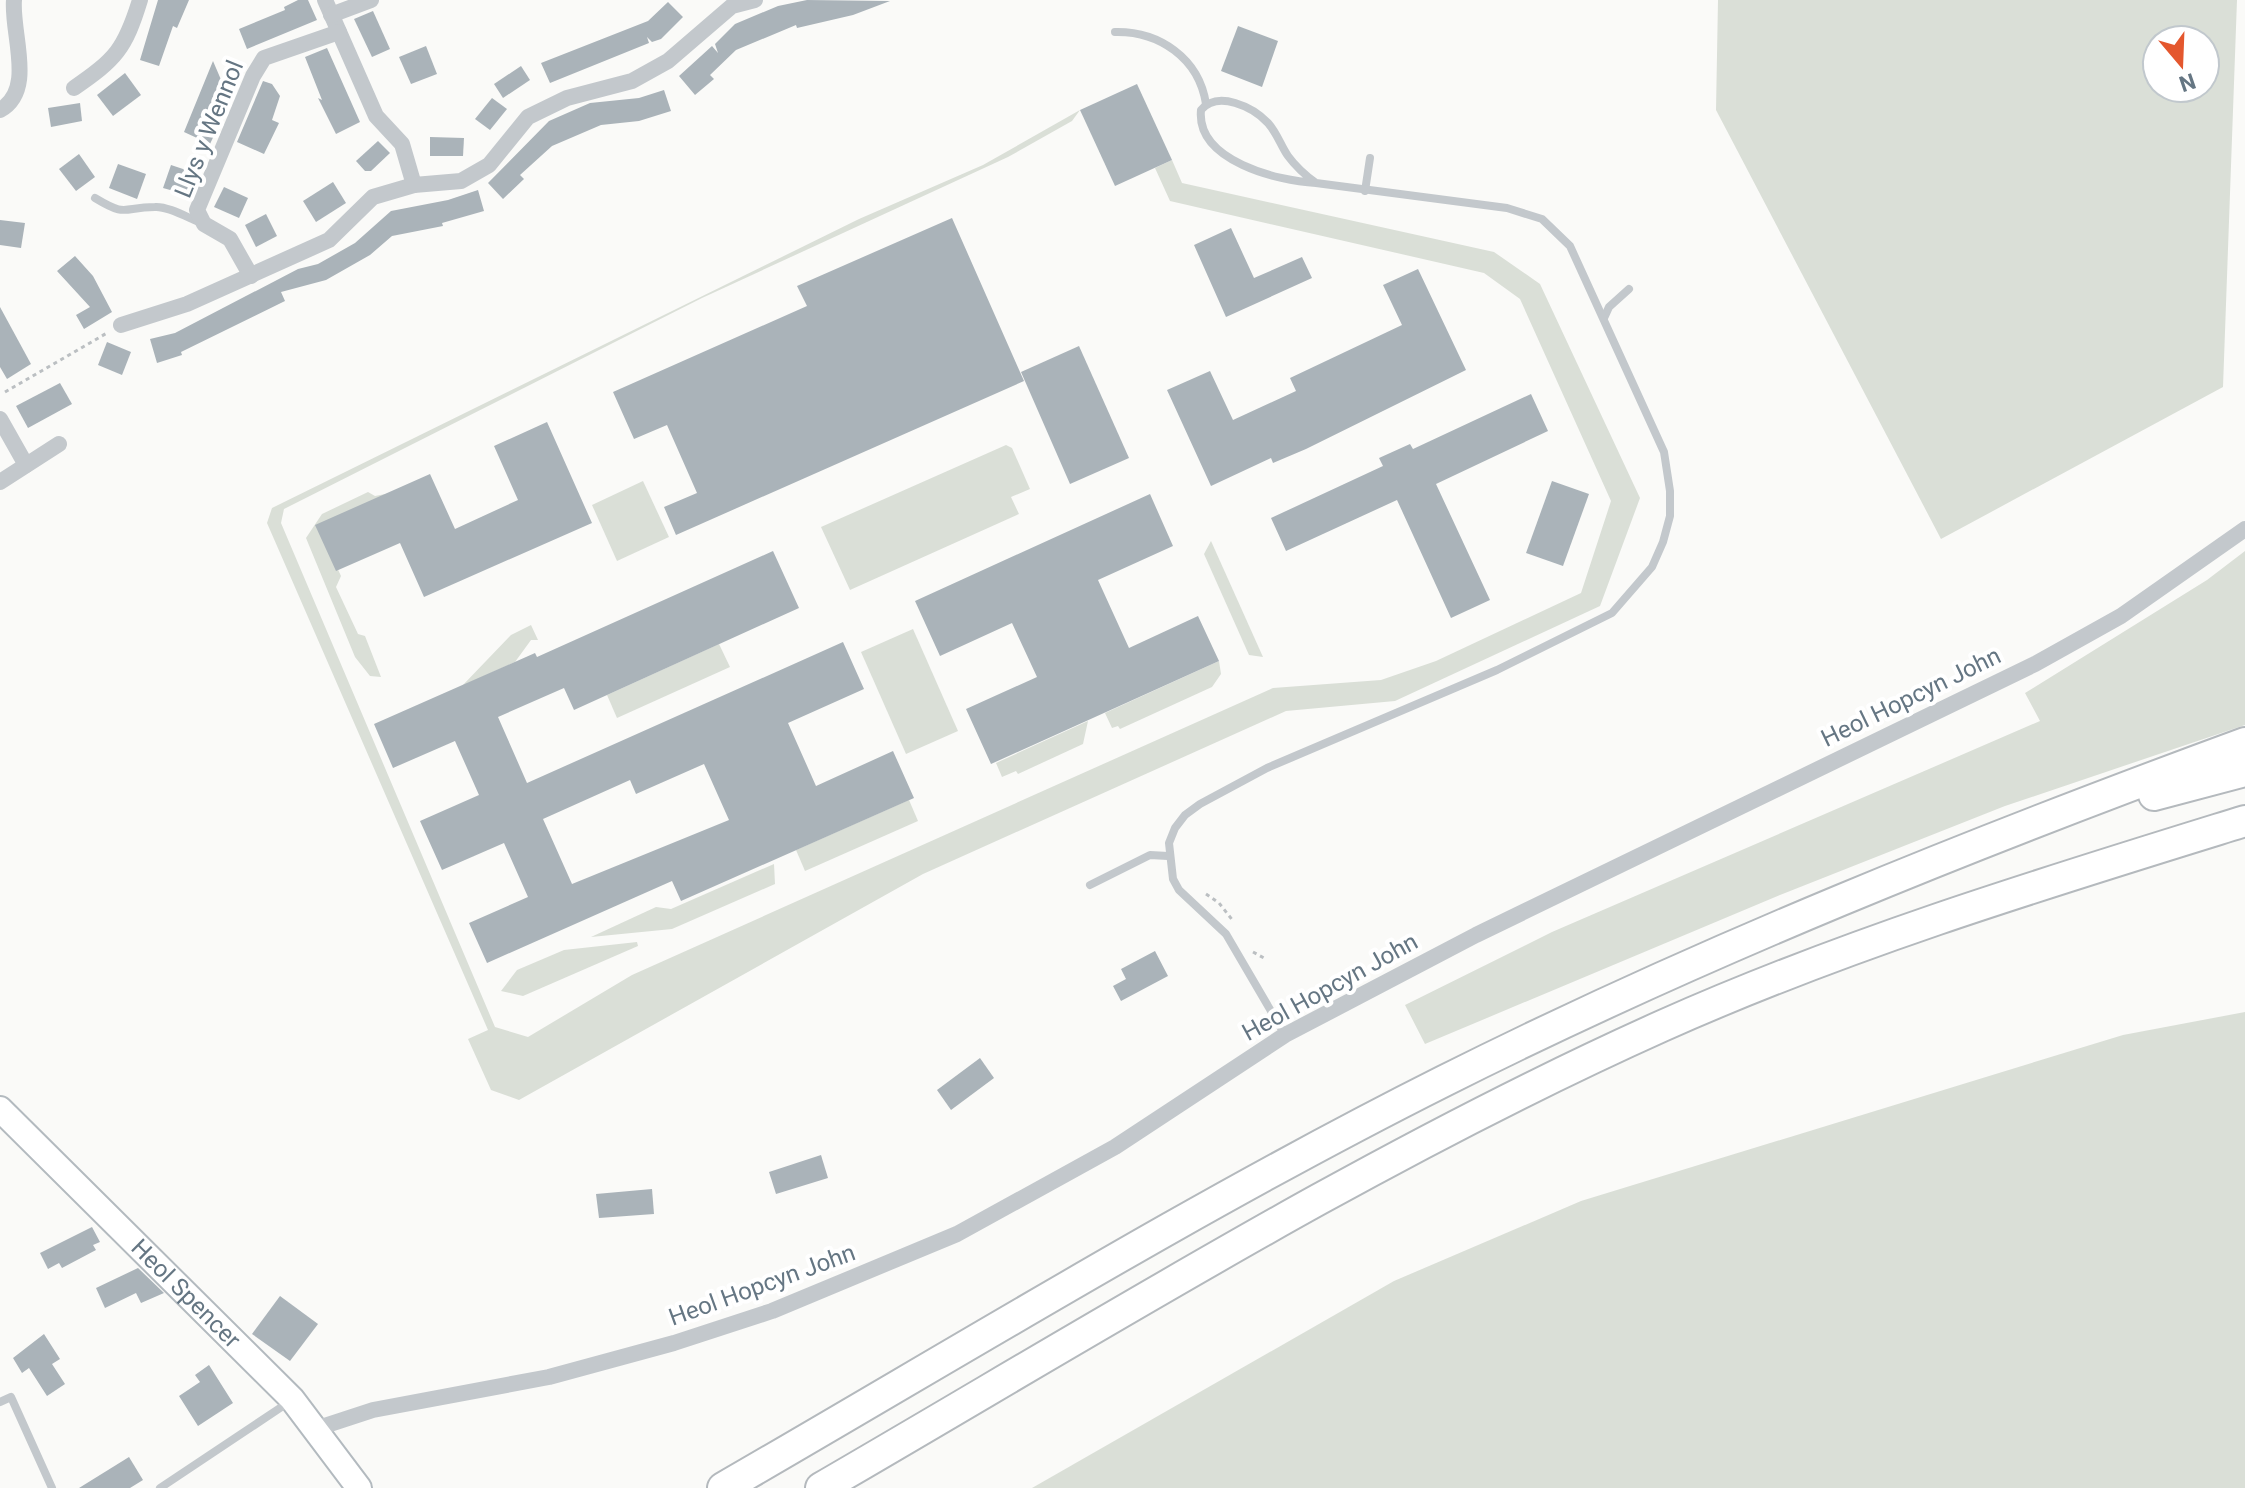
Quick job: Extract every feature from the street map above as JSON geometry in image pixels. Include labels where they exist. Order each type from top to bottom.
[{"type":"highway","points":[[723,1488],[1249,1184],[1443,1082],[1661,976],[1897,877],[2245,743]]},
{"type":"highway","points":[[1897,877],[2077,816],[2245,771]]},
{"type":"highway","points":[[821,1488],[1290,1217],[1474,1116],[1663,1026],[1863,944],[2025,889],[2245,821]]},
{"type":"highway","points":[[2025,889],[2245,842]]},
{"type":"street","points":[[74,88],[110,63],[129,35],[140,0]]},
{"type":"street","points":[[371,0],[328,8],[376,116],[402,144],[414,185]]},
{"type":"street","points":[[121,325],[187,304],[329,240],[373,197],[414,185],[461,181],[489,165],[528,117],[567,98],[632,81],[668,61],[731,3],[755,0]]},
{"type":"street","points":[[0,110],[9,105],[20,88],[9,5]]},
{"type":"street","name":"Llys y Wennol","points":[[251,276],[230,239],[204,224],[197,210],[253,76],[264,58],[339,32]]},
{"type":"street","points":[[0,419],[26,465]]},
{"type":"street","points":[[0,482],[59,444]]},
{"type":"street","name":"Heol Hopcyn John","points":[[315,1429],[373,1410],[549,1377],[674,1343],[772,1311],[957,1234],[1115,1147],[1285,1035],[1476,935],[2035,664],[2121,616],[2245,529]]},
{"type":"street","name":"Heol Spencer","points":[[0,1109],[292,1399],[359,1488]]},
{"type":"lane","points":[[1115,32],[1152,37],[1179,54],[1200,80],[1206,104]]},
{"type":"lane","points":[[1285,1035],[1226,934],[1179,890],[1169,867],[1168,856],[1175,828],[1200,804],[1267,768],[1580,631],[1612,613],[1652,567],[1670,516],[1669,469],[1643,402],[1570,246],[1542,219],[1507,208],[1276,179],[1233,159],[1202,128],[1201,110],[1206,104],[1228,101],[1256,112],[1269,124],[1296,166],[1316,183]]},
{"type":"lane","points":[[1365,191],[1370,158]]},
{"type":"lane","points":[[95,198],[116,211],[129,212],[157,206],[204,224]]},
{"type":"lane","points":[[1604,318],[1609,307],[1629,289]]},
{"type":"lane","points":[[1090,885],[1150,855],[1168,856]]},
{"type":"lane","points":[[0,1402],[11,1397],[52,1488]]},
{"type":"lane","points":[[160,1488],[292,1399]]},
{"type":"path","points":[[5,392],[121,325]]},
{"type":"path","points":[[1201,891],[1224,908],[1240,932]]},
{"type":"path","points":[[1250,949],[1264,958]]},
{"type":"shaded area","points":[[1718,0],[2237,0],[2223,387],[1941,539],[1716,110]]},
{"type":"shaded area","points":[[1080,110],[1072,121],[1008,157],[702,298],[284,509],[281,523],[495,1027],[528,1037],[632,975],[1273,688],[1381,680],[1436,661],[1581,593],[1611,501],[1520,299],[1484,273],[1170,201],[1155,168],[1172,160],[1182,183],[1494,252],[1540,284],[1640,498],[1600,606],[1395,701],[1286,711],[923,874],[519,1100],[491,1090],[468,1039],[488,1030],[267,523],[272,508],[859,219],[983,165]]},
{"type":"shaded area","points":[[1006,445],[1012,448],[1030,489],[1011,497],[1019,514],[850,590],[821,527]]},
{"type":"shaded area","points":[[643,481],[669,537],[617,561],[592,505]]},
{"type":"shaded area","points":[[406,490],[319,529],[341,576],[336,587],[358,634],[365,636],[381,677],[370,676],[355,657],[306,538],[322,514],[368,492],[375,496]]},
{"type":"shaded area","points":[[1211,541],[1263,657],[1249,655],[1204,554]]},
{"type":"shaded area","points":[[2245,551],[2245,725],[2005,806],[1780,895],[1425,1044],[1405,1005],[1552,932],[2040,721],[2025,693],[2207,580]]},
{"type":"shaded area","points":[[531,625],[538,640],[531,640],[515,662],[462,686],[511,635]]},
{"type":"shaded area","points":[[913,629],[958,731],[906,754],[861,652]]},
{"type":"shaded area","points":[[719,644],[730,667],[617,718],[607,695]]},
{"type":"shaded area","points":[[1219,661],[1221,674],[1212,687],[1120,729],[1118,726],[1112,728],[1105,713]]},
{"type":"shaded area","points":[[1088,721],[1083,744],[1018,774],[1016,771],[1002,777],[996,763]]},
{"type":"shaded area","points":[[909,800],[918,821],[805,871],[796,850]]},
{"type":"shaded area","points":[[774,864],[775,884],[672,929],[591,937],[656,907],[671,909]]},
{"type":"shaded area","points":[[637,942],[638,946],[523,996],[501,991],[517,970],[564,950]]},
{"type":"shaded area","points":[[2245,1012],[2245,1488],[1032,1488],[1394,1281],[1581,1201],[2123,1035]]},
{"type":"building","points":[[158,0],[189,0],[177,28],[173,26],[159,66],[140,60]]},
{"type":"building","points":[[298,0],[308,0],[317,20],[247,49],[239,29],[285,10],[284,7]]},
{"type":"building","points":[[807,0],[890,1],[853,15],[797,28],[796,25],[736,50],[710,75],[714,79],[695,95],[679,76],[712,46],[718,53],[715,44],[735,24],[778,6]]},
{"type":"building","points":[[668,2],[683,17],[661,39],[652,42],[647,37],[649,43],[550,83],[541,63],[648,21]]},
{"type":"building","points":[[373,11],[390,49],[372,57],[354,19]]},
{"type":"building","points":[[1238,26],[1278,41],[1262,87],[1221,71]]},
{"type":"building","points":[[426,46],[437,74],[411,84],[399,57]]},
{"type":"building","points":[[327,48],[360,122],[336,134],[318,98],[322,100],[305,57]]},
{"type":"building","points":[[213,61],[225,89],[238,84],[210,144],[184,132]]},
{"type":"building","points":[[521,66],[530,80],[503,98],[494,84]]},
{"type":"building","points":[[125,73],[141,95],[113,116],[97,95]]},
{"type":"building","points":[[263,81],[272,84],[280,96],[272,120],[279,123],[264,154],[237,142]]},
{"type":"building","points":[[1137,84],[1172,160],[1115,186],[1080,110]]},
{"type":"building","points":[[664,90],[671,111],[639,121],[601,125],[552,146],[520,175],[524,179],[503,199],[488,183],[549,121],[590,103],[639,98]]},
{"type":"building","points":[[492,98],[507,109],[490,130],[475,119]]},
{"type":"building","points":[[80,103],[82,121],[51,127],[48,108]]},
{"type":"building","points":[[430,137],[464,138],[463,156],[430,156]]},
{"type":"building","points":[[378,141],[390,153],[371,171],[365,171],[356,161]]},
{"type":"building","points":[[79,154],[95,177],[76,191],[59,169]]},
{"type":"building","points":[[118,164],[146,174],[137,199],[109,188]]},
{"type":"building","points":[[171,165],[195,173],[188,195],[163,188]]},
{"type":"building","points":[[333,182],[346,203],[316,222],[303,201]]},
{"type":"building","points":[[224,187],[248,198],[239,218],[214,207]]},
{"type":"building","points":[[478,190],[484,211],[442,223],[443,226],[392,236],[370,255],[326,280],[281,292],[285,301],[181,352],[182,355],[157,363],[150,339],[175,333],[298,269],[318,264],[355,243],[391,211],[448,200]]},
{"type":"building","points":[[266,214],[277,236],[256,247],[245,225]]},
{"type":"building","points":[[952,218],[1024,381],[676,535],[664,507],[697,493],[667,425],[634,439],[613,392],[807,306],[797,286]]},
{"type":"building","points":[[0,220],[25,223],[21,248],[0,245]]},
{"type":"building","points":[[1231,228],[1254,278],[1302,257],[1312,278],[1226,317],[1194,245]]},
{"type":"building","points":[[75,256],[93,276],[112,312],[84,329],[76,315],[90,307],[57,271]]},
{"type":"building","points":[[1418,269],[1466,370],[1306,449],[1273,463],[1271,458],[1211,486],[1167,390],[1210,371],[1233,420],[1296,391],[1290,378],[1402,325],[1383,285]]},
{"type":"building","points":[[0,307],[31,364],[7,379],[0,367]]},
{"type":"building","points":[[107,342],[131,352],[122,375],[98,365]]},
{"type":"building","points":[[1079,346],[1129,458],[1070,484],[1021,372]]},
{"type":"building","points":[[60,383],[72,404],[28,428],[16,406]]},
{"type":"building","points":[[1531,394],[1548,431],[1436,484],[1490,600],[1451,618],[1397,500],[1286,551],[1271,518],[1383,466],[1379,458],[1410,444],[1413,449]]},
{"type":"building","points":[[547,422],[592,523],[424,597],[400,543],[336,571],[315,525],[430,474],[455,529],[518,500],[494,446]]},
{"type":"building","points":[[1552,481],[1589,494],[1563,566],[1526,553]]},
{"type":"building","points":[[1150,494],[1173,546],[1098,580],[1129,648],[1198,616],[1219,661],[991,764],[966,709],[1037,677],[1012,623],[940,656],[915,601]]},
{"type":"building","points":[[773,551],[799,608],[574,710],[564,688],[498,717],[527,783],[843,642],[864,689],[788,723],[816,786],[893,751],[914,798],[681,901],[672,881],[487,963],[469,923],[528,897],[504,843],[442,870],[420,821],[479,795],[455,741],[393,768],[374,724],[535,653],[537,657]],"holes":[[[704,764],[729,820],[572,884],[543,819],[630,780],[636,794]]]},
{"type":"building","points":[[1155,951],[1168,976],[1121,1001],[1113,986],[1126,979],[1121,969]]},
{"type":"building","points":[[980,1058],[994,1078],[951,1110],[937,1090]]},
{"type":"building","points":[[821,1155],[828,1178],[776,1194],[769,1172]]},
{"type":"building","points":[[652,1189],[654,1214],[599,1218],[596,1194]]},
{"type":"building","points":[[92,1227],[100,1242],[93,1245],[96,1250],[62,1268],[59,1263],[48,1269],[40,1253]]},
{"type":"building","points":[[138,1268],[164,1293],[141,1303],[136,1293],[105,1308],[96,1288]]},
{"type":"building","points":[[280,1296],[318,1324],[290,1361],[252,1334]]},
{"type":"building","points":[[44,1334],[60,1359],[52,1364],[65,1384],[47,1396],[29,1368],[22,1373],[13,1358]]},
{"type":"building","points":[[209,1365],[233,1403],[198,1426],[179,1396],[200,1382],[195,1375]]},
{"type":"building","points":[[129,1457],[143,1480],[130,1488],[79,1488]]}]
